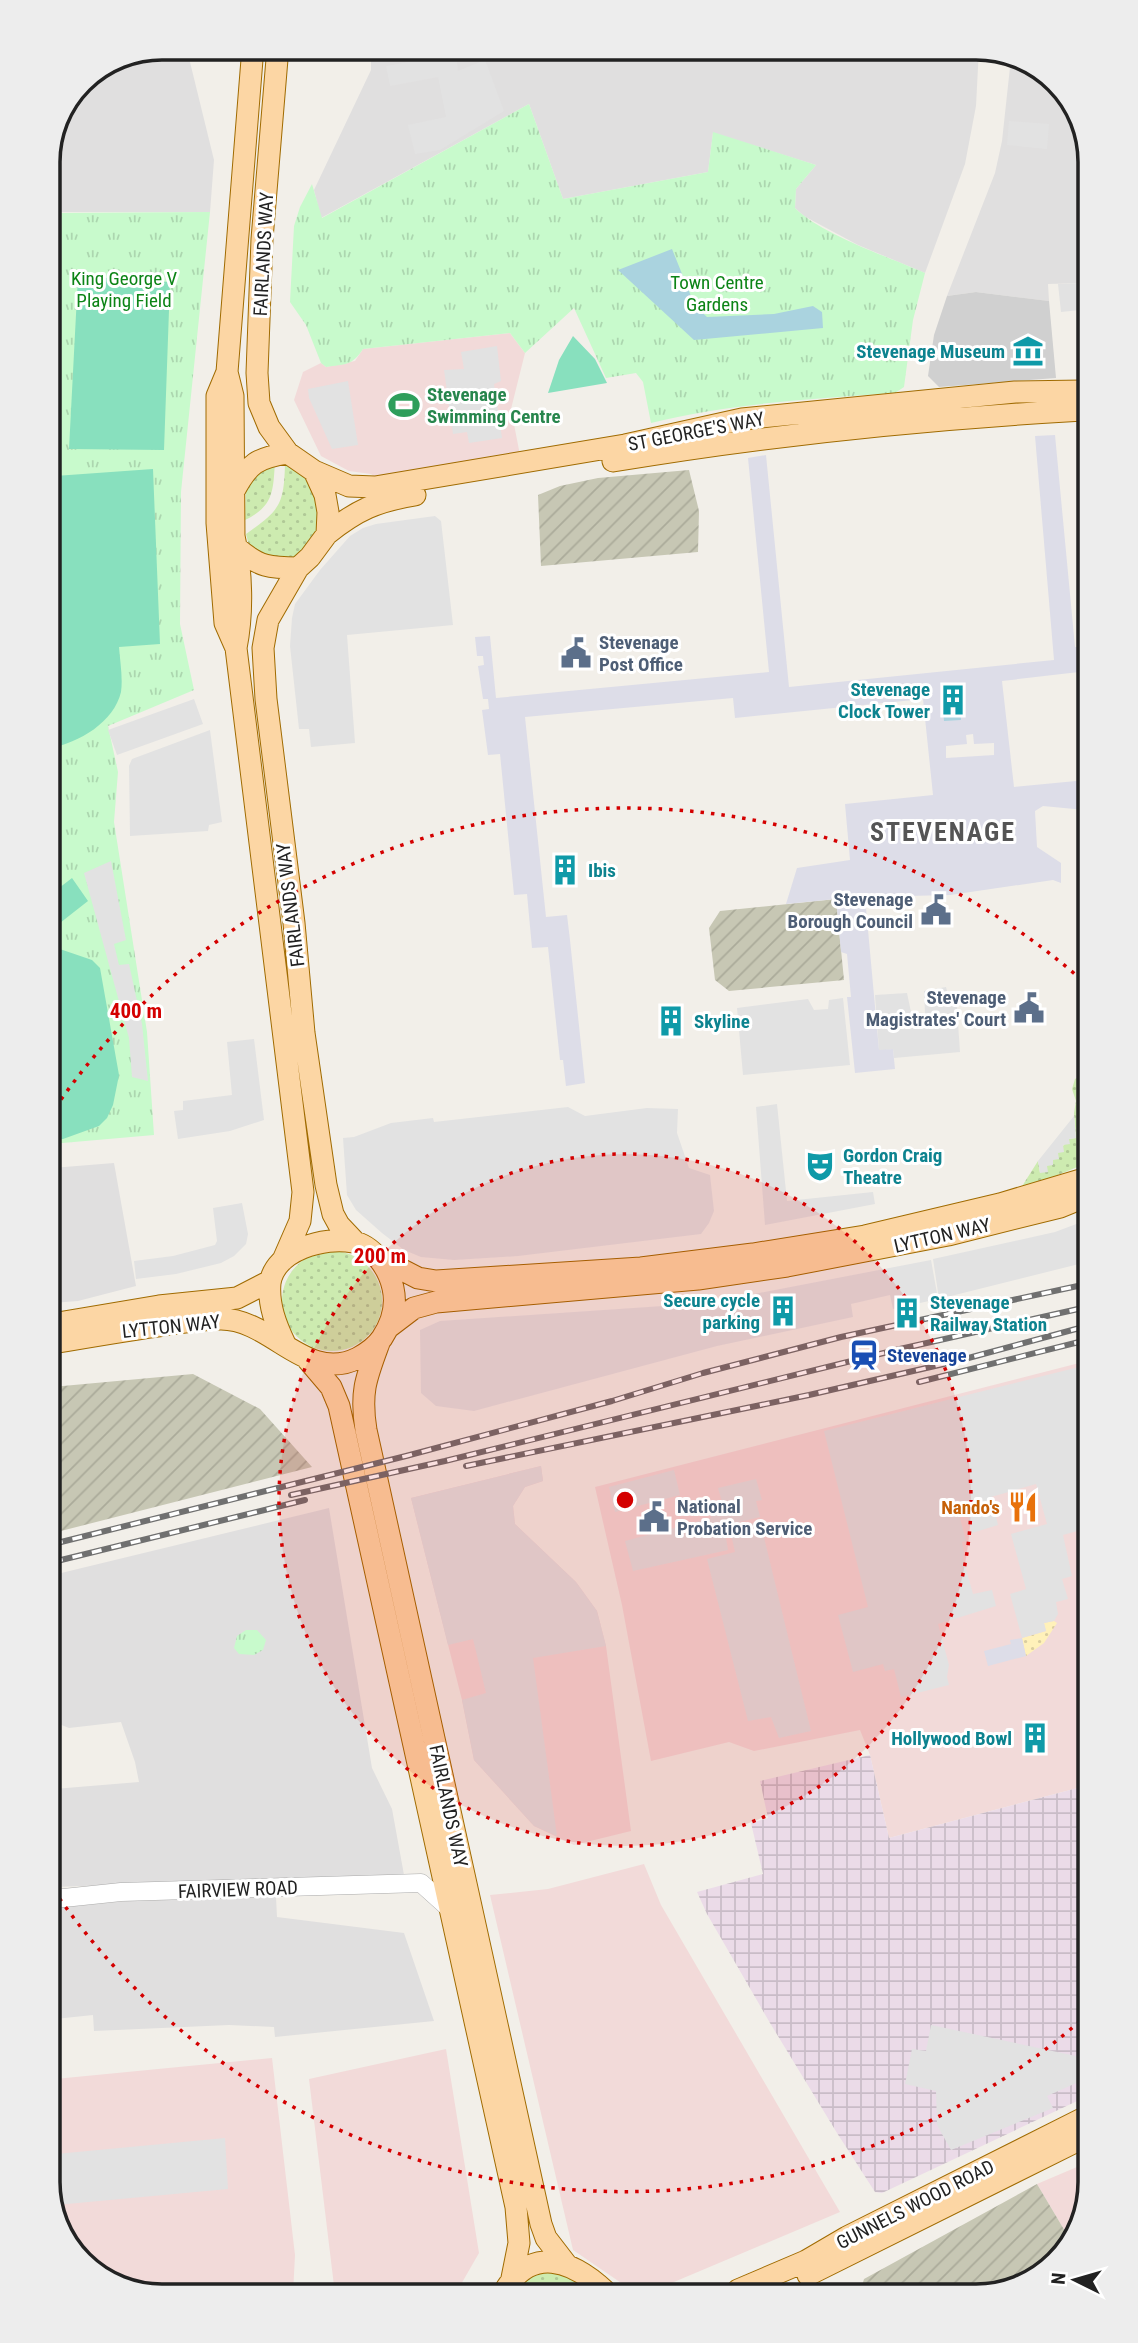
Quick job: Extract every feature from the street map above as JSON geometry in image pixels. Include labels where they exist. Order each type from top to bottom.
[{"type":"main road","name":"FAIRLANDS WAY","points":[[252,59],[227,372],[218,396],[217,523],[225,623],[236,648],[303,1192],[300,1221],[283,1260]]},
{"type":"main road","name":"FAIRLANDS WAY","points":[[277,59],[262,239],[257,373],[259,403],[269,427],[288,453],[314,471]]},
{"type":"main road","name":"FAIRLANDS WAY","points":[[227,372],[233,397],[234,536],[241,624],[236,648]]},
{"type":"main road","name":"ST GEORGE'S WAY","points":[[314,471],[349,486],[362,488],[625,445],[742,419],[1015,392],[1078,391]]},
{"type":"main road","name":"ST GEORGE'S WAY","points":[[327,534],[353,514],[392,498],[670,452],[736,442],[996,415],[1078,410]]},
{"type":"main road","points":[[233,492],[251,465],[261,458],[288,453]]},
{"type":"main road","points":[[314,471],[325,495],[328,512],[327,534]]},
{"type":"main road","name":"FAIRLANDS WAY","points":[[327,534],[299,568],[268,620],[264,648],[266,699],[294,923],[304,1033],[326,1185],[333,1214],[355,1242]]},
{"type":"main road","points":[[237,548],[259,565],[299,568]]},
{"type":"main road","points":[[285,1344],[271,1310],[270,1281],[283,1260],[319,1243],[355,1242],[418,1278],[436,1280],[571,1273],[696,1262],[865,1236],[1000,1205],[1078,1181]]},
{"type":"main road","name":"LYTTON WAY","points":[[384,1335],[414,1308],[436,1302],[698,1279],[787,1266],[874,1251],[1060,1207],[1078,1200]]},
{"type":"main road","points":[[308,1360],[323,1364],[346,1362],[367,1353],[384,1335],[394,1308],[394,1289],[379,1258]]},
{"type":"main road","name":"LYTTON WAY","points":[[59,1323],[159,1306],[237,1298],[270,1281]]},
{"type":"main road","name":"LYTTON WAY","points":[[59,1342],[157,1326],[224,1319],[248,1324],[308,1360]]},
{"type":"main road","name":"FAIRLANDS WAY","points":[[384,1335],[365,1382],[362,1404],[366,1430],[541,2224],[546,2238],[566,2264]]},
{"type":"main road","name":"FAIRLANDS WAY","points":[[308,1360],[331,1388],[340,1406],[516,2207],[519,2242],[508,2283]]},
{"type":"main road","name":"GUNNELS WOOD ROAD","points":[[753,2284],[806,2261],[847,2237],[1078,2121]]},
{"type":"main road","name":"GUNNELS WOOD ROAD","points":[[789,2284],[1078,2141]]},
{"type":"main road","points":[[510,2283],[527,2267],[550,2262],[566,2264],[596,2284]]},
{"type":"street","points":[[439,1857],[421,1883],[451,1910]]},
{"type":"street","name":"FAIRVIEW ROAD","points":[[59,1898],[121,1892],[421,1883]]},
{"type":"shaded area","points":[[189,59],[214,160],[210,212],[60,212],[60,155],[63,135],[70,116],[94,85],[110,73],[142,61]]},
{"type":"shaded area","points":[[371,59],[978,60],[976,106],[965,164],[925,273],[858,245],[804,216],[795,208],[796,189],[816,165],[713,133],[708,172],[563,199],[529,104],[321,218],[314,190],[371,70]]},
{"type":"shaded area","points":[[439,59],[457,62],[458,71],[485,60],[504,111],[440,150],[415,154],[408,125],[446,117],[438,77],[390,86],[386,66]]},
{"type":"shaded area","points":[[1010,65],[1033,77],[1057,99],[1071,122],[1077,142],[1078,283],[1048,284],[1049,301],[976,292],[947,296],[995,173],[1002,141]]},
{"type":"shaded area","points":[[1009,121],[1049,124],[1047,149],[1007,145]]},
{"type":"shaded area","points":[[1078,283],[1078,310],[1061,312],[1058,284]]},
{"type":"shaded area","points":[[976,292],[1049,301],[1056,378],[939,387],[928,376],[934,335],[947,296]]},
{"type":"shaded area","points":[[510,333],[525,353],[511,409],[520,455],[378,480],[371,474],[349,471],[321,456],[294,400],[303,372],[321,363],[326,367],[355,361],[363,349]]},
{"type":"shaded area","points":[[497,346],[501,381],[494,384],[502,438],[469,443],[467,432],[453,434],[444,370],[464,369],[461,352]]},
{"type":"shaded area","points":[[348,381],[358,445],[332,449],[309,398],[308,389]]},
{"type":"shaded area","points":[[1055,435],[1075,647],[1078,647],[1078,672],[1002,681],[1014,787],[1078,782],[1078,809],[1043,806],[1035,811],[1037,847],[1061,863],[1061,883],[1053,880],[950,895],[865,897],[879,1050],[893,1049],[895,1069],[855,1073],[847,997],[851,997],[847,954],[841,952],[836,899],[786,904],[797,868],[850,860],[845,804],[933,795],[923,699],[735,718],[733,698],[525,717],[546,917],[567,915],[570,940],[585,1083],[566,1086],[563,1060],[560,1060],[548,947],[532,948],[527,894],[514,895],[500,754],[488,755],[482,710],[489,709],[488,699],[483,699],[478,666],[484,665],[483,656],[477,656],[475,637],[490,636],[496,698],[769,672],[748,458],[766,455],[789,687],[1054,660],[1035,436]],"holes":[[[973,734],[974,744],[994,743],[994,755],[946,758],[946,746],[967,744],[966,735]]]},
{"type":"shaded area","points":[[689,470],[699,511],[698,552],[541,566],[538,495],[560,486],[598,478]]},
{"type":"shaded area","points":[[435,516],[441,521],[453,625],[347,635],[355,743],[311,747],[309,729],[299,729],[290,646],[295,604],[350,536],[376,524]]},
{"type":"shaded area","points":[[194,699],[203,724],[117,755],[108,730]]},
{"type":"shaded area","points":[[210,730],[222,822],[209,825],[208,831],[130,836],[129,766],[132,759]]},
{"type":"shaded area","points":[[111,861],[126,940],[114,944],[119,965],[129,964],[142,1024],[148,1081],[132,1077],[129,1038],[84,873]]},
{"type":"shaded area","points":[[836,899],[844,980],[729,991],[715,980],[709,928],[720,911]]},
{"type":"shaded area","points":[[946,987],[948,995],[956,994],[960,1052],[894,1058],[893,1049],[879,1051],[875,995],[907,993],[911,1012],[925,1013],[924,991]]},
{"type":"shaded area","points":[[843,998],[850,1065],[743,1075],[737,1008],[808,999],[814,1010],[828,1009],[829,1000]]},
{"type":"shaded area","points":[[254,1039],[264,1120],[230,1131],[178,1139],[174,1111],[183,1110],[183,1101],[232,1095],[227,1042]]},
{"type":"shaded area","points":[[777,1104],[787,1201],[873,1192],[875,1204],[765,1225],[756,1107]]},
{"type":"shaded area","points":[[568,1107],[585,1116],[647,1108],[678,1109],[677,1133],[689,1168],[710,1175],[714,1211],[701,1234],[518,1256],[454,1260],[421,1257],[404,1250],[382,1233],[356,1210],[347,1195],[343,1138],[354,1137],[391,1123],[433,1118],[434,1122]]},
{"type":"shaded area","points":[[1074,1116],[1076,1138],[1069,1139],[1070,1144],[1063,1145],[1064,1152],[1058,1153],[1059,1159],[1053,1160],[1053,1165],[1047,1166],[1048,1172],[1040,1173],[1038,1161]]},
{"type":"shaded area","points":[[114,1163],[136,1286],[78,1301],[59,1302],[60,1167]]},
{"type":"shaded area","points":[[242,1203],[248,1234],[246,1244],[234,1256],[221,1263],[176,1274],[136,1279],[134,1261],[173,1256],[215,1245],[217,1241],[213,1208]]},
{"type":"shaded area","points":[[1078,1223],[1078,1264],[939,1299],[933,1259],[1055,1232]]},
{"type":"shaded area","points":[[931,1260],[938,1299],[893,1309],[890,1295],[851,1304],[853,1317],[717,1346],[474,1411],[436,1406],[421,1393],[420,1330],[440,1321],[707,1303]]},
{"type":"shaded area","points":[[1078,1363],[1078,1788],[889,1838],[870,1755],[860,1730],[754,1751],[729,1742],[651,1761],[622,1605],[595,1487]]},
{"type":"shaded area","points":[[1078,1367],[1078,1531],[1063,1535],[1072,1576],[1062,1579],[1068,1599],[1056,1602],[1058,1614],[1054,1621],[1044,1623],[1046,1631],[1022,1638],[1010,1594],[1026,1589],[1011,1534],[1047,1524],[1036,1484],[991,1497],[998,1525],[972,1533],[965,1505],[957,1507],[966,1541],[962,1542],[963,1558],[973,1594],[992,1590],[996,1606],[938,1624],[949,1665],[949,1685],[901,1697],[894,1669],[885,1671],[883,1664],[853,1672],[838,1615],[868,1607],[824,1431]]},
{"type":"shaded area","points":[[193,1374],[260,1409],[312,1467],[59,1531],[59,1386]]},
{"type":"shaded area","points":[[541,1466],[543,1481],[525,1487],[513,1506],[515,1524],[576,1582],[597,1611],[606,1646],[631,1831],[574,1845],[534,1826],[474,1760],[462,1700],[411,1498]]},
{"type":"shaded area","points":[[541,1466],[543,1481],[525,1487],[513,1506],[515,1524],[576,1582],[597,1611],[606,1646],[533,1658],[557,1836],[534,1826],[474,1760],[462,1700],[486,1693],[473,1639],[448,1645],[411,1498]]},
{"type":"shaded area","points":[[674,1470],[680,1495],[615,1512],[609,1487]]},
{"type":"shaded area","points":[[756,1479],[762,1500],[756,1501],[760,1517],[724,1526],[728,1550],[633,1571],[625,1541],[711,1518],[710,1510],[723,1505],[718,1488]]},
{"type":"shaded area","points":[[329,1508],[372,1768],[392,1809],[404,1875],[59,1887],[59,1789],[139,1782],[121,1722],[69,1728],[59,1724],[59,1573]]},
{"type":"shaded area","points":[[760,1521],[811,1731],[779,1738],[771,1717],[748,1721],[707,1559],[735,1552],[730,1530]]},
{"type":"shaded area","points":[[1022,1638],[1026,1656],[988,1666],[984,1651],[1011,1644],[1010,1640]]},
{"type":"shaded area","points":[[870,1755],[889,1838],[1078,1788],[1078,2101],[882,2193],[875,2192],[770,2023],[697,1892],[763,1874],[751,1823],[768,1818],[760,1781]]},
{"type":"shaded area","points":[[644,1864],[661,1905],[840,2212],[670,2284],[622,2284],[573,2250],[490,1895],[548,1889]]},
{"type":"shaded area","points":[[276,1897],[277,1917],[404,1933],[434,2021],[275,2037],[274,2027],[229,2025],[94,2031],[93,2015],[59,2019],[59,1908],[127,1901]]},
{"type":"shaded area","points":[[931,2025],[1078,2056],[1078,2082],[1047,2096],[1053,2108],[951,2150],[937,2125],[936,2091],[905,2084],[912,2049],[926,2051]]},
{"type":"shaded area","points":[[446,2049],[479,2253],[462,2283],[334,2283],[309,2079]]},
{"type":"shaded area","points":[[272,2058],[295,2255],[294,2283],[142,2282],[110,2270],[89,2254],[73,2233],[61,2201],[59,2079]]},
{"type":"shaded area","points":[[225,2138],[228,2189],[62,2204],[59,2154]]},
{"type":"shaded area","points":[[1078,2167],[1078,2195],[1065,2231],[1037,2184]]},
{"type":"shaded area","points":[[1037,2184],[1065,2231],[1056,2245],[1040,2245],[1039,2262],[1016,2276],[996,2282],[863,2284],[864,2279]]},
{"type":"green space","name":"Town Centre Gardens","points":[[529,104],[563,199],[708,172],[713,132],[816,165],[796,189],[795,208],[839,236],[925,273],[913,320],[904,387],[895,393],[742,406],[651,423],[643,382],[636,373],[606,378],[574,308],[525,353],[510,333],[363,349],[351,361],[326,367],[321,363],[306,325],[290,302],[294,226],[312,184],[322,218]]},
{"type":"green space","name":"King George V Playing Field","points":[[210,212],[181,492],[180,624],[194,690],[108,726],[118,772],[114,822],[147,1032],[154,1135],[60,1143],[60,213]]},
{"type":"green space","points":[[78,276],[170,282],[164,450],[69,449]]},
{"type":"green space","points":[[573,336],[595,359],[607,383],[548,393],[559,360]]},
{"type":"green space","points":[[275,462],[274,481],[267,503],[255,515],[245,520],[246,483]]},
{"type":"green space","points":[[285,463],[305,476],[319,512],[317,531],[312,540],[287,563],[250,549],[246,534],[266,519],[278,505],[283,488]]},
{"type":"green space","points":[[153,469],[160,644],[119,647],[121,692],[111,713],[83,736],[60,745],[60,476]]},
{"type":"green space","points":[[72,878],[88,901],[60,923],[60,888]]},
{"type":"green space","points":[[60,949],[92,960],[100,968],[119,1075],[113,1105],[107,1118],[99,1126],[60,1139]]},
{"type":"green space","points":[[1078,1077],[1078,1167],[1019,1191],[1038,1161],[1040,1173],[1069,1139],[1076,1138],[1076,1101],[1072,1089]]},
{"type":"green space","points":[[332,1251],[351,1255],[368,1265],[378,1282],[382,1301],[378,1320],[368,1337],[351,1347],[332,1351],[313,1347],[296,1337],[286,1320],[282,1301],[286,1282],[296,1265],[313,1255]]},
{"type":"green space","points":[[246,1630],[257,1630],[266,1640],[263,1650],[254,1655],[239,1654],[234,1648],[237,1636]]},
{"type":"green space","points":[[547,2271],[572,2278],[580,2284],[523,2283],[531,2276]]},
{"type":"sand","points":[[1044,1623],[1057,1623],[1044,1643],[1026,1656],[1022,1638],[1046,1631]]},
{"type":"water","points":[[672,249],[695,306],[707,317],[774,314],[813,306],[822,312],[823,328],[694,340],[618,270]]},
{"type":"water","points":[[959,690],[961,720],[944,721],[941,691]]},
{"type":"railway","points":[[59,1542],[406,1456],[841,1337],[1078,1286]]},
{"type":"railway","points":[[291,1495],[445,1461],[900,1349],[1078,1309]]},
{"type":"railway","points":[[466,1466],[809,1395],[961,1360],[1078,1328]]},
{"type":"railway","points":[[919,1382],[1078,1342]]},
{"type":"railway","points":[[59,1560],[305,1500]]},
{"type":"place","name":"Stevenage Museum","points":[[1028,351]]},
{"type":"place","name":"Stevenage Swimming Centre","points":[[404,405]]},
{"type":"place","name":"Stevenage Post Office","points":[[576,653]]},
{"type":"place","name":"Stevenage Clock Tower","points":[[953,700]]},
{"type":"place","name":"Ibis","points":[[565,870]]},
{"type":"place","name":"Stevenage Borough Council","points":[[936,910]]},
{"type":"place","name":"Stevenage Magistrates' Court","points":[[1029,1008]]},
{"type":"place","name":"Skyline","points":[[671,1021]]},
{"type":"place","name":"Gordon Craig Theatre","points":[[820,1166]]},
{"type":"place","name":"Secure cycle parking","points":[[783,1311]]},
{"type":"place","name":"Stevenage Railway Station","points":[[907,1313]]},
{"type":"place","name":"Stevenage","points":[[864,1355]]},
{"type":"place","name":"Nando's","points":[[1023,1507]]},
{"type":"place","name":"National Probation Service","points":[[654,1517]]},
{"type":"place","name":"Hollywood Bowl","points":[[1035,1738]]},
{"type":"district","name":"STEVENAGE","points":[[943,832]]}]
